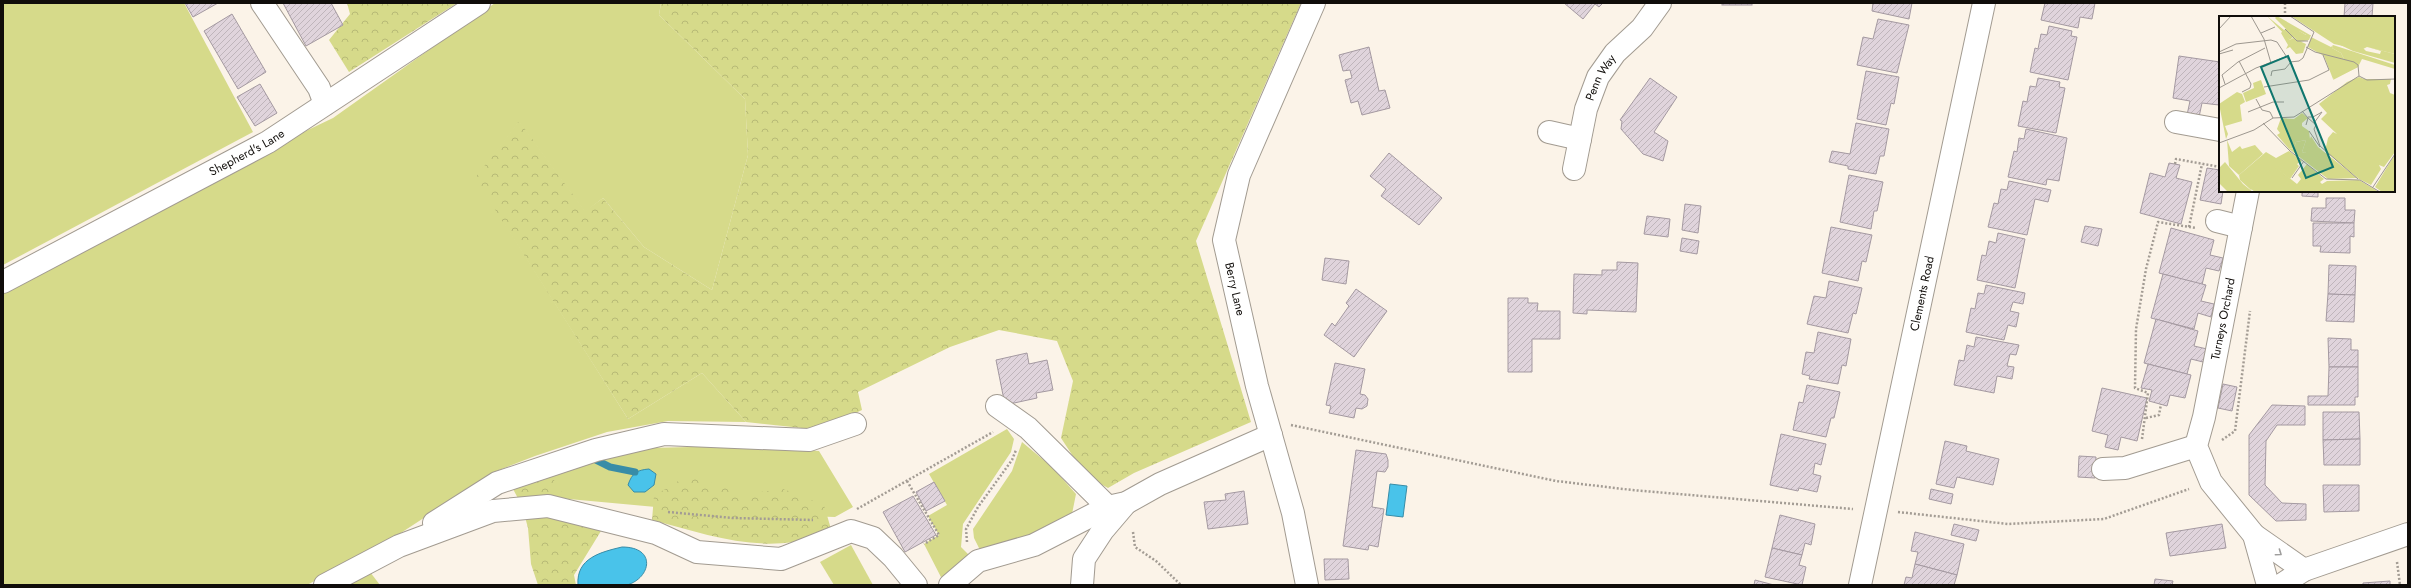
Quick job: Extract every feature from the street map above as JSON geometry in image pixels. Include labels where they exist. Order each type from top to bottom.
[{"type":"street","points":[[262,3],[319,88],[325,104]]},
{"type":"street","name":"Shepherd's Lane","points":[[3,282],[268,142],[479,3]]},
{"type":"street","name":"Berry Lane","points":[[1307,585],[1293,513],[1257,386],[1224,240],[1239,175],[1314,3]]},
{"type":"street","name":"Penn Way","points":[[1574,169],[1586,109],[1598,77],[1616,53],[1642,28],[1660,3]]},
{"type":"street","name":"Clements Road","points":[[1860,585],[1877,511],[1984,3]]},
{"type":"street","points":[[2176,122],[2219,130]]},
{"type":"street","points":[[1549,132],[1580,139]]},
{"type":"street","name":"Turneys Orchard","points":[[2196,446],[2204,417],[2248,192]]},
{"type":"street","points":[[2217,221],[2241,227]]},
{"type":"street","points":[[997,406],[1028,428],[1122,503]]},
{"type":"street","points":[[325,585],[399,546],[497,483],[596,450],[664,434],[809,440],[855,424]]},
{"type":"street","points":[[965,576],[1122,503],[1269,428]]},
{"type":"street","points":[[2104,469],[2125,468],[2196,446],[2211,482],[2254,535],[2304,570]]},
{"type":"street","points":[[1082,585],[1084,559],[1122,503]]},
{"type":"street","points":[[399,546],[493,511],[548,506],[656,533],[697,552],[781,559],[851,531],[873,538],[893,556],[916,585]]},
{"type":"street","points":[[2254,535],[2268,585]]},
{"type":"street","points":[[2281,585],[2304,570],[2406,539]]},
{"type":"path","points":[[2285,3],[2285,16]]},
{"type":"path","points":[[2174,164],[2176,159],[2219,167]]},
{"type":"path","points":[[2189,227],[2202,164]]},
{"type":"path","points":[[2150,460],[2142,438],[2146,418],[2148,393],[2135,388],[2136,329],[2146,269],[2158,222],[2196,228]]},
{"type":"path","points":[[2146,418],[2159,415],[2161,404]]},
{"type":"path","points":[[855,510],[1015,420],[1018,446],[1012,460],[978,507],[966,529],[968,545],[965,576]]},
{"type":"path","points":[[1269,428],[1556,481],[1632,490],[1877,511],[1908,512],[2008,524],[2104,519],[2211,482]]},
{"type":"path","points":[[907,481],[939,535],[924,544]]},
{"type":"path","points":[[1122,503],[1131,519],[1135,548],[1156,561],[1181,585]]},
{"type":"path","points":[[664,512],[733,518],[820,520]]},
{"type":"green space","points":[[3,3],[184,3],[253,132],[3,265]]},
{"type":"green space","points":[[347,3],[457,3],[349,72],[329,40],[350,14]]},
{"type":"green space","points":[[495,3],[661,3],[659,15],[745,99],[748,155],[712,290],[644,247],[603,198],[585,212],[519,122],[476,178],[628,419],[702,373],[746,422],[668,421],[607,432],[535,456],[494,472],[384,544],[307,585],[3,585],[3,287],[191,186],[333,118]]},
{"type":"green space","points":[[661,3],[1301,3],[1196,241],[1251,422],[1134,473],[1108,488],[1086,476],[1061,438],[1073,381],[1057,341],[999,330],[950,347],[858,392],[862,410],[820,430],[746,422],[702,373],[628,419],[475,178],[519,121],[585,211],[603,198],[644,247],[712,290],[748,155],[745,99],[659,15]]},
{"type":"green space","points":[[1007,429],[1014,439],[1011,452],[963,524],[961,547],[971,557],[943,581],[924,544],[939,535],[928,516],[947,505],[929,474]]},
{"type":"green space","points":[[1022,442],[1052,467],[1076,494],[1072,514],[1029,539],[981,552],[974,538],[973,529],[1012,471]]},
{"type":"green space","points":[[736,446],[819,451],[853,507],[835,517],[732,514],[547,497],[521,504],[513,489],[560,470],[647,448]]},
{"type":"green space","points":[[688,475],[744,494],[783,489],[824,505],[831,529],[793,542],[775,544],[722,538],[652,520],[654,496]]},
{"type":"green space","points":[[552,477],[581,522],[601,531],[574,575],[576,585],[538,585],[531,564],[528,528],[517,487]]},
{"type":"green space","points":[[851,545],[873,585],[834,585],[820,562]]},
{"type":"green space","points":[[370,572],[380,585],[344,585]]},
{"type":"water","points":[[649,469],[656,474],[654,485],[645,492],[634,492],[628,485],[631,478],[638,471]]},
{"type":"water","points":[[1390,484],[1407,486],[1403,517],[1386,515]]},
{"type":"water","points":[[622,547],[633,548],[641,552],[645,557],[647,563],[641,576],[635,581],[622,586],[578,585],[578,576],[581,568],[586,562],[598,554]]},
{"type":"building","points":[[185,3],[218,3],[193,17]]},
{"type":"building","points":[[283,3],[331,3],[343,25],[306,46]]},
{"type":"building","points":[[1564,3],[1603,3],[1599,7],[1595,4],[1583,19]]},
{"type":"building","points":[[1722,3],[1752,3],[1752,5],[1722,5]]},
{"type":"building","points":[[1873,3],[1912,3],[1909,19],[1872,11]]},
{"type":"building","points":[[2045,3],[2095,3],[2092,19],[2080,17],[2078,28],[2041,20]]},
{"type":"building","points":[[2345,3],[2373,3],[2372,16],[2344,16]]},
{"type":"building","points":[[232,14],[266,72],[238,89],[204,31]]},
{"type":"building","points":[[1878,19],[1909,25],[1897,73],[1857,65],[1863,37],[1873,39]]},
{"type":"building","points":[[2049,26],[2072,31],[2071,36],[2077,37],[2068,80],[2030,72],[2035,48],[2038,49],[2041,34],[2047,35]]},
{"type":"building","points":[[1369,47],[1379,91],[1385,90],[1390,108],[1362,115],[1358,101],[1351,103],[1345,80],[1352,78],[1350,70],[1343,71],[1339,55]]},
{"type":"building","points":[[2179,56],[2219,62],[2219,105],[2202,103],[2199,117],[2187,115],[2190,101],[2173,98]]},
{"type":"building","points":[[1866,71],[1899,77],[1894,104],[1891,103],[1886,125],[1857,119]]},
{"type":"building","points":[[1650,78],[1677,97],[1654,132],[1668,141],[1663,161],[1643,154],[1621,129],[1622,121],[1620,120]]},
{"type":"building","points":[[2038,78],[2060,82],[2059,87],[2065,88],[2056,133],[2018,126],[2023,101],[2027,102],[2030,86],[2036,87]]},
{"type":"building","points":[[260,84],[277,113],[255,126],[237,97]]},
{"type":"building","points":[[1856,123],[1889,129],[1884,156],[1880,156],[1876,174],[1848,169],[1848,166],[1829,162],[1832,151],[1850,154]]},
{"type":"building","points":[[2026,129],[2067,138],[2059,181],[2047,179],[2046,185],[2008,177],[2014,151],[2017,152],[2019,138],[2024,139]]},
{"type":"building","points":[[1389,153],[1442,198],[1419,225],[1381,196],[1386,189],[1370,176]]},
{"type":"building","points":[[2169,163],[2180,165],[2176,178],[2192,182],[2181,224],[2140,213],[2150,173],[2165,177]]},
{"type":"building","points":[[2207,168],[2219,170],[2219,192],[2223,192],[2221,204],[2200,200]]},
{"type":"building","points":[[1849,175],[1883,182],[1877,211],[1874,211],[1871,229],[1840,222]]},
{"type":"building","points":[[2009,181],[2051,190],[2048,202],[2035,199],[2027,235],[1988,227],[1994,203],[1998,204],[2001,189],[2007,190]]},
{"type":"building","points":[[2302,192],[2318,192],[2318,197],[2302,196]]},
{"type":"building","points":[[2326,198],[2345,198],[2345,210],[2355,210],[2354,223],[2311,221],[2312,208],[2326,208]]},
{"type":"building","points":[[1685,204],[1701,206],[1698,233],[1682,230]]},
{"type":"building","points":[[1647,216],[1670,219],[1668,237],[1644,234]]},
{"type":"building","points":[[2313,223],[2354,223],[2354,237],[2350,236],[2350,253],[2320,252],[2321,246],[2313,246]]},
{"type":"building","points":[[2085,226],[2102,229],[2098,246],[2081,242]]},
{"type":"building","points":[[1831,227],[1872,235],[1866,262],[1862,261],[1858,281],[1822,273]]},
{"type":"building","points":[[2171,228],[2214,240],[2210,255],[2223,258],[2219,271],[2206,268],[2202,285],[2159,273]]},
{"type":"building","points":[[1998,233],[2025,239],[2015,288],[1977,280],[1982,255],[1986,256],[1989,241],[1996,243]]},
{"type":"building","points":[[1682,238],[1699,241],[1697,254],[1680,251]]},
{"type":"building","points":[[1325,258],[1349,261],[1346,284],[1322,280]]},
{"type":"building","points":[[1617,262],[1638,263],[1636,312],[1587,310],[1587,314],[1573,313],[1574,274],[1602,275],[1602,270],[1617,270]]},
{"type":"building","points":[[2329,265],[2356,266],[2355,295],[2328,294]]},
{"type":"building","points":[[2163,274],[2206,285],[2201,301],[2214,304],[2211,317],[2198,313],[2194,329],[2151,318]]},
{"type":"building","points":[[1829,281],[1862,288],[1856,314],[1853,313],[1848,333],[1807,324],[1814,296],[1826,298]]},
{"type":"building","points":[[1986,285],[2025,293],[2023,304],[2013,302],[2010,311],[2019,313],[2016,327],[2008,325],[2004,340],[1966,332],[1971,308],[1975,309],[1978,293],[1984,294]]},
{"type":"building","points":[[1356,289],[1387,311],[1354,357],[1324,335],[1332,323],[1335,326],[1349,306],[1346,303]]},
{"type":"building","points":[[2328,294],[2355,295],[2354,322],[2326,321]]},
{"type":"building","points":[[1508,298],[1528,298],[1528,303],[1538,303],[1537,311],[1560,311],[1560,339],[1532,339],[1532,372],[1508,372]]},
{"type":"building","points":[[2156,319],[2198,331],[2194,346],[2207,349],[2203,362],[2191,359],[2187,374],[2144,363]]},
{"type":"building","points":[[1818,332],[1851,339],[1846,366],[1842,365],[1838,384],[1809,379],[1810,376],[1802,374],[1806,352],[1814,353]]},
{"type":"building","points":[[1976,337],[2019,345],[2016,355],[2010,354],[2007,366],[2014,367],[2012,379],[1997,376],[1994,393],[1954,385],[1959,360],[1964,361],[1967,345],[1974,347]]},
{"type":"building","points":[[2328,338],[2351,339],[2351,350],[2358,350],[2358,367],[2329,367]]},
{"type":"building","points":[[1027,353],[1029,364],[1047,360],[1053,390],[1036,393],[1037,398],[1005,405],[996,360]]},
{"type":"building","points":[[1335,363],[1365,369],[1360,394],[1365,395],[1368,399],[1367,406],[1362,409],[1356,408],[1354,418],[1329,413],[1331,406],[1326,405]]},
{"type":"building","points":[[2148,364],[2191,375],[2185,398],[2170,395],[2167,406],[2149,401],[2152,390],[2141,388]]},
{"type":"building","points":[[2329,367],[2358,367],[2358,397],[2355,397],[2355,405],[2308,405],[2308,396],[2328,396]]},
{"type":"building","points":[[2223,384],[2237,387],[2232,411],[2218,408]]},
{"type":"building","points":[[1807,385],[1840,392],[1834,418],[1831,418],[1826,437],[1793,430],[1799,402],[1803,403]]},
{"type":"building","points":[[2102,388],[2147,398],[2137,441],[2121,437],[2118,450],[2105,447],[2108,435],[2092,431]]},
{"type":"building","points":[[2272,405],[2305,406],[2305,425],[2277,425],[2266,441],[2265,485],[2282,503],[2306,504],[2306,520],[2276,521],[2249,495],[2249,435]]},
{"type":"building","points":[[2323,412],[2359,412],[2360,439],[2323,440]]},
{"type":"building","points":[[1781,434],[1826,444],[1821,465],[1815,463],[1813,474],[1821,476],[1817,492],[1799,488],[1798,491],[1770,485]]},
{"type":"building","points":[[2360,439],[2360,465],[2324,465],[2323,440]]},
{"type":"building","points":[[1945,441],[1967,446],[1966,451],[1999,459],[1993,485],[1957,477],[1954,488],[1936,484]]},
{"type":"building","points":[[1356,450],[1386,454],[1388,460],[1388,467],[1385,472],[1377,471],[1372,507],[1384,509],[1378,547],[1369,545],[1368,550],[1343,546]]},
{"type":"building","points":[[2079,456],[2096,457],[2095,478],[2078,477]]},
{"type":"building","points":[[934,482],[945,501],[926,511],[916,492]]},
{"type":"building","points":[[2323,485],[2359,485],[2359,511],[2324,512]]},
{"type":"building","points":[[1931,489],[1953,494],[1951,504],[1929,499]]},
{"type":"building","points":[[1244,491],[1248,524],[1208,529],[1204,502],[1226,500],[1225,494]]},
{"type":"building","points":[[913,496],[936,535],[905,552],[883,512]]},
{"type":"building","points":[[1780,515],[1815,524],[1811,545],[1805,543],[1802,555],[1772,548]]},
{"type":"building","points":[[1954,524],[1979,530],[1976,541],[1951,535]]},
{"type":"building","points":[[2222,524],[2226,548],[2170,556],[2166,533]]},
{"type":"building","points":[[1915,532],[1964,544],[1957,575],[1915,564],[1918,552],[1911,551]]},
{"type":"building","points":[[1772,548],[1802,555],[1799,565],[1806,567],[1802,585],[1765,577]]},
{"type":"building","points":[[1324,559],[1348,559],[1349,579],[1325,580]]},
{"type":"building","points":[[1915,564],[1957,575],[1954,585],[1904,585],[1906,577],[1912,578]]},
{"type":"building","points":[[2155,579],[2173,581],[2172,585],[2154,585]]},
{"type":"building","points":[[1755,580],[1774,585],[1754,585]]},
{"type":"building","points":[[2390,581],[2390,585],[2363,585],[2363,583]]},
{"type":"waterway","points":[[596,460],[610,467],[635,472]]}]
